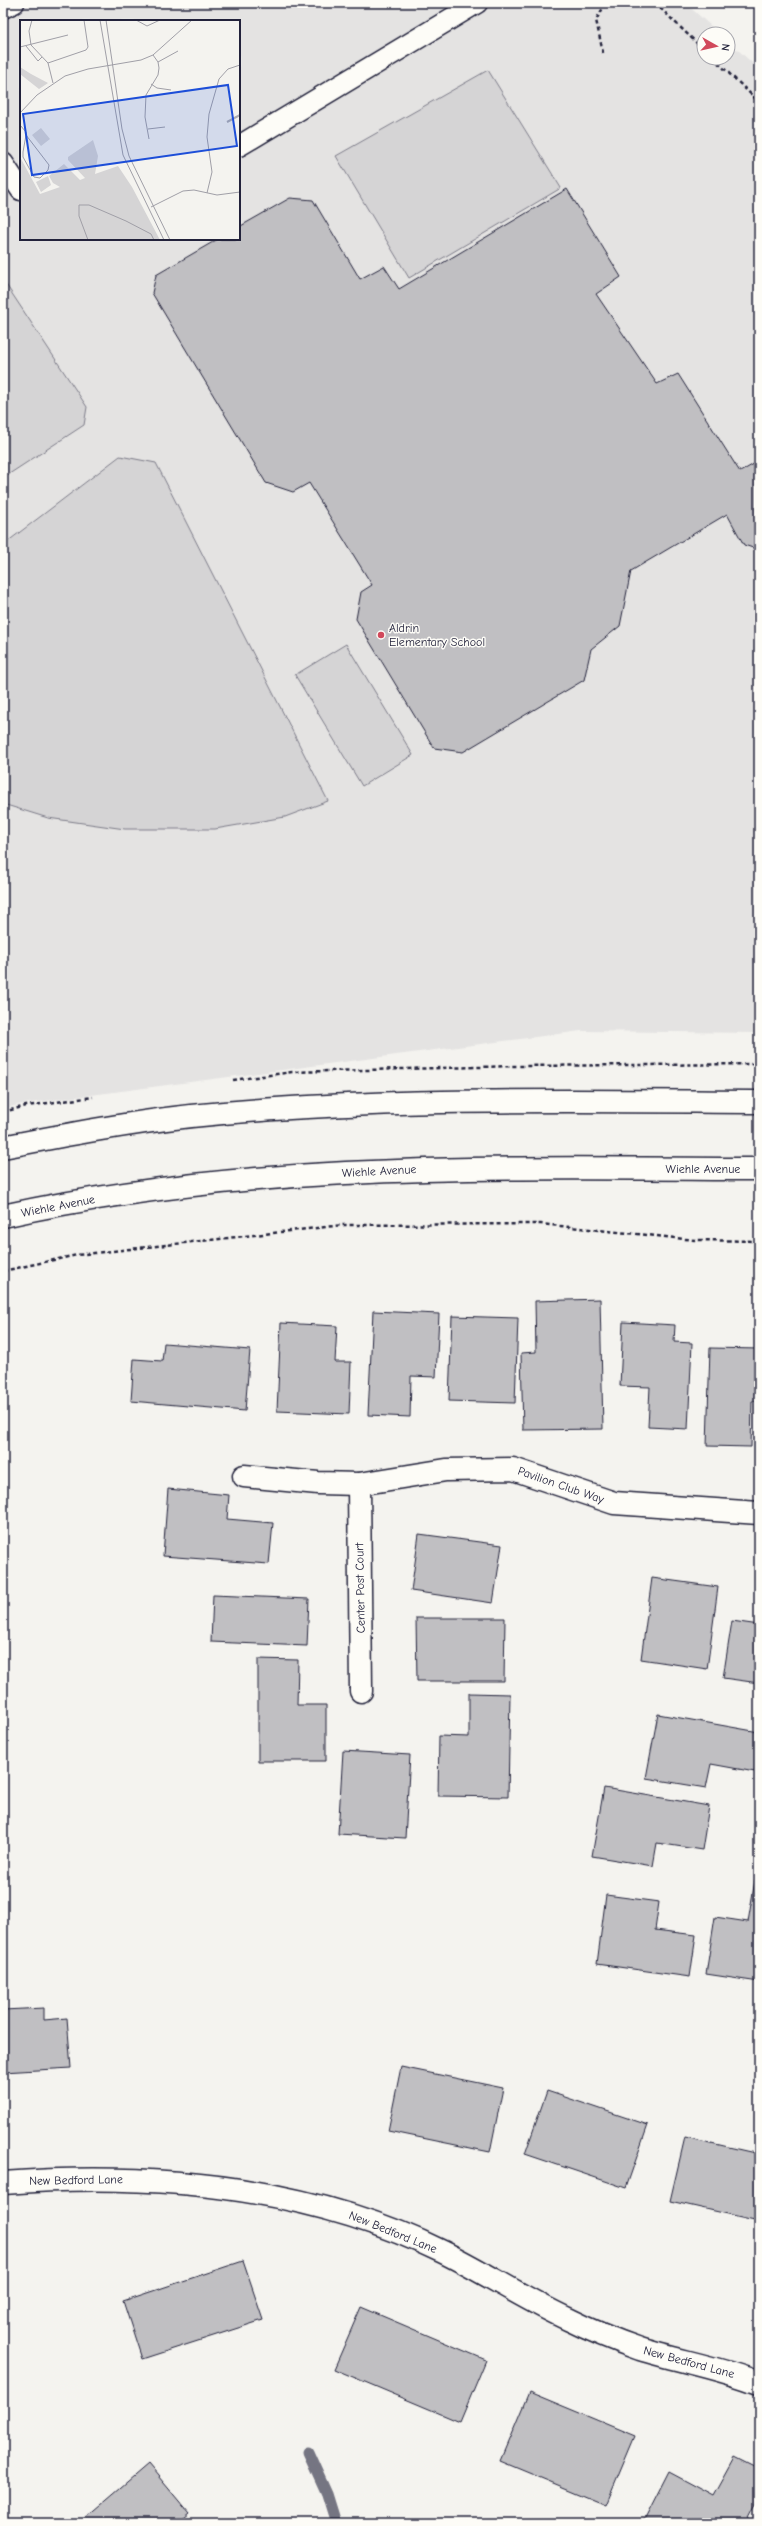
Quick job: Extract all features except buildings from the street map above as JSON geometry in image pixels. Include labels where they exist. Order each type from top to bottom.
[{"type":"street","points":[[3,1147],[85,1131],[189,1116],[272,1109],[473,1101],[759,1102]]},
{"type":"street","name":"Wiehle Avenue","points":[[3,1216],[67,1202],[184,1186],[289,1175],[410,1169],[759,1169]]},
{"type":"street","name":"Pavilion Club Way","points":[[244,1476],[318,1483],[359,1484],[446,1470],[513,1469],[614,1503],[759,1513]]},
{"type":"street","name":"Center Post Court","points":[[359,1484],[361,1691]]},
{"type":"street","name":"New Bedford Lane","points":[[3,2182],[75,2178],[168,2181],[293,2198],[356,2216],[443,2251],[569,2320],[639,2349],[759,2383]]},
{"type":"lane","points":[[3,8],[14,3]]},
{"type":"lane","points":[[240,145],[477,3]]},
{"type":"lane","points":[[3,163],[20,188]]},
{"type":"path","points":[[603,53],[596,20],[606,3]]},
{"type":"path","points":[[655,3],[696,42]]},
{"type":"path","points":[[721,66],[759,102]]},
{"type":"path","points":[[3,1271],[77,1255],[342,1225],[541,1224],[695,1240],[759,1241]]},
{"type":"shaded area","name":"Aldrin Elementary School","points":[[3,3],[685,3],[711,26],[696,26],[696,66],[736,66],[736,48],[759,69],[759,1033],[581,1031],[22,1104],[3,1109]]},
{"type":"shaded area","points":[[488,70],[561,188],[409,278],[336,156]]},
{"type":"shaded area","points":[[3,280],[87,407],[84,425],[3,478]]},
{"type":"shaded area","points":[[120,456],[156,463],[328,801],[285,817],[215,829],[125,829],[48,818],[3,804],[3,545]]},
{"type":"shaded area","points":[[346,644],[413,755],[362,786],[295,675]]},
{"type":"waterway","points":[[308,2452],[327,2494],[336,2523]]},
{"type":"place","name":"Aldrin Elementary School","points":[[381,635]]}]
